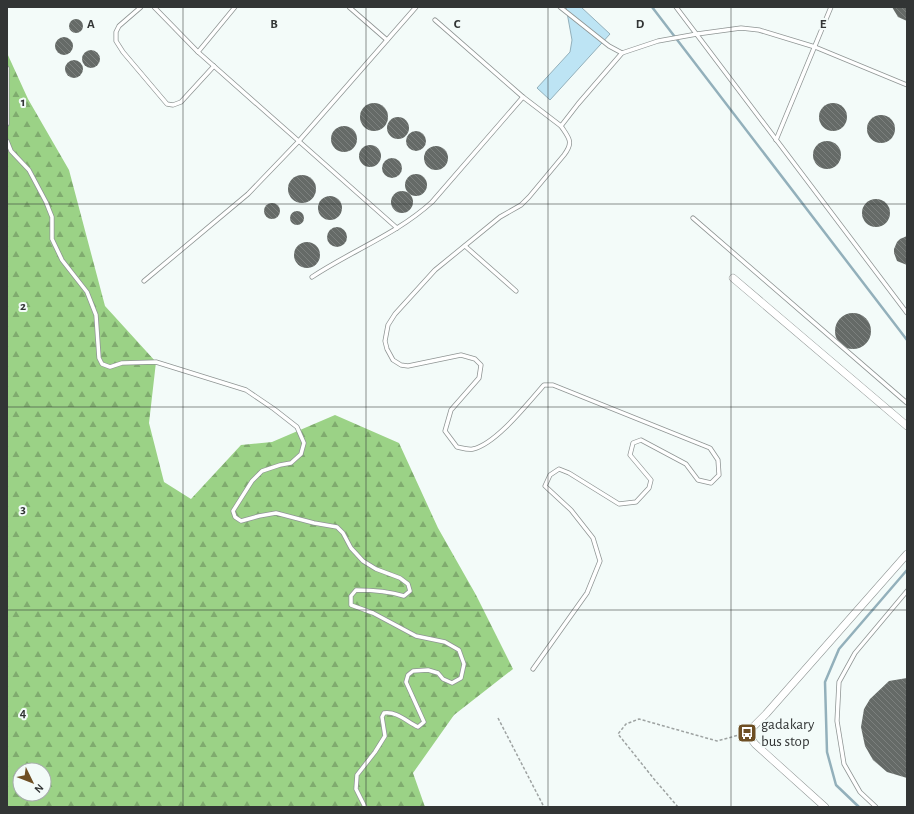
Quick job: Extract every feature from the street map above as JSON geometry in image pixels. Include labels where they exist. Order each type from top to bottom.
[{"type":"street","points":[[733,278],[907,426]]},
{"type":"street","points":[[825,807],[755,744],[747,733],[766,714],[907,554]]},
{"type":"lane","points":[[140,7],[119,26],[116,32],[116,41],[123,52],[167,104],[174,105],[180,102],[214,66]]},
{"type":"lane","points":[[154,7],[198,52],[397,228]]},
{"type":"lane","points":[[198,52],[235,7]]},
{"type":"lane","points":[[349,7],[387,40]]},
{"type":"lane","points":[[144,281],[248,194],[298,142],[416,7]]},
{"type":"lane","points":[[560,7],[609,46],[622,54]]},
{"type":"lane","points":[[676,7],[907,314]]},
{"type":"lane","points":[[776,140],[831,7]]},
{"type":"lane","points":[[435,20],[522,97],[561,126],[570,141],[569,148],[525,201],[500,216],[435,270],[395,314],[388,325],[385,341],[387,349],[393,360],[401,365],[408,366],[461,355],[475,359],[481,365],[479,378],[451,410],[445,431],[457,447],[472,449],[485,444],[509,425],[544,385],[553,385],[710,448],[718,460],[719,474],[710,483],[698,480],[686,464],[641,440],[633,443],[630,455],[651,480],[649,488],[636,502],[619,504],[569,473],[559,469],[550,475],[545,486],[571,510],[593,538],[600,561],[587,593],[533,669]]},
{"type":"lane","points":[[561,126],[578,104],[622,54],[658,41],[741,28],[759,30],[815,47],[907,85]]},
{"type":"lane","points":[[7,68],[7,124]]},
{"type":"lane","points":[[312,278],[419,214],[432,202],[522,97]]},
{"type":"lane","points":[[7,141],[11,151],[29,170],[46,202],[52,217],[52,239],[62,260],[87,292],[96,315],[98,358],[102,364],[110,367],[122,363],[156,362],[246,390],[274,409],[296,427],[304,444],[301,454],[291,463],[280,464],[262,471],[252,482],[233,511],[235,517],[241,521],[259,516],[276,514],[337,527],[343,533],[351,548],[363,561],[376,569],[400,578],[408,584],[410,591],[404,596],[390,591],[356,590],[351,596],[351,605],[373,613],[416,636],[445,642],[459,650],[464,664],[462,678],[452,682],[443,679],[438,673],[428,670],[413,671],[408,675],[406,682],[424,722],[418,727],[390,712],[384,713],[382,718],[385,736],[375,752],[357,775],[356,789],[365,807]]},
{"type":"lane","points":[[693,218],[907,403]]},
{"type":"lane","points":[[465,246],[516,291]]},
{"type":"lane","points":[[876,807],[860,792],[844,764],[837,721],[839,682],[855,653],[907,591]]},
{"type":"path","points":[[498,718],[544,807]]},
{"type":"path","points":[[678,807],[618,734],[626,724],[639,719],[717,741],[747,733]]},
{"type":"green space","points":[[7,53],[28,99],[69,170],[105,306],[156,362],[149,423],[164,482],[191,499],[241,445],[272,442],[335,415],[399,443],[438,528],[476,595],[513,669],[454,715],[413,773],[425,807],[7,807]]},
{"type":"water","points":[[566,7],[581,7],[610,34],[550,100],[537,88],[570,52],[572,40]]},
{"type":"building","points":[[892,7],[907,7],[907,21],[898,17]]},
{"type":"building","points":[[73,19],[79,19],[83,23],[83,29],[79,33],[73,33],[69,29],[69,23]]},
{"type":"building","points":[[64,37],[70,40],[73,46],[70,52],[64,55],[58,52],[55,46],[58,40]]},
{"type":"building","points":[[91,50],[97,53],[100,59],[97,65],[91,68],[85,65],[82,59],[85,53]]},
{"type":"building","points":[[74,60],[80,63],[83,69],[80,75],[74,78],[68,75],[65,69],[68,63]]},
{"type":"building","points":[[374,103],[384,107],[388,117],[384,127],[374,131],[364,127],[360,117],[364,107]]},
{"type":"building","points":[[833,103],[843,107],[847,117],[843,127],[833,131],[823,127],[819,117],[823,107]]},
{"type":"building","points":[[881,115],[887,116],[891,119],[894,123],[894,135],[891,139],[887,142],[881,143],[875,142],[871,139],[868,135],[867,129],[868,123],[871,119],[875,116]]},
{"type":"building","points":[[398,117],[406,120],[409,128],[406,136],[398,139],[390,136],[387,128],[390,120]]},
{"type":"building","points":[[344,126],[353,130],[357,139],[353,148],[344,152],[335,148],[331,139],[335,130]]},
{"type":"building","points":[[416,131],[423,134],[426,141],[423,148],[416,151],[409,148],[406,141],[409,134]]},
{"type":"building","points":[[827,141],[837,145],[841,155],[837,165],[827,169],[817,165],[813,155],[817,145]]},
{"type":"building","points":[[370,145],[378,148],[381,156],[378,164],[370,167],[362,164],[359,156],[362,148]]},
{"type":"building","points":[[436,146],[441,147],[447,153],[447,163],[441,169],[436,170],[431,169],[425,163],[424,158],[425,153],[431,147]]},
{"type":"building","points":[[392,158],[399,161],[402,168],[399,175],[392,178],[385,175],[382,168],[385,161]]},
{"type":"building","points":[[416,174],[424,177],[427,185],[424,193],[416,196],[408,193],[405,185],[408,177]]},
{"type":"building","points":[[302,175],[312,179],[316,189],[312,199],[302,203],[292,199],[288,189],[292,179]]},
{"type":"building","points":[[402,191],[410,194],[413,202],[410,210],[402,213],[394,210],[391,202],[394,194]]},
{"type":"building","points":[[330,196],[339,199],[342,208],[339,217],[330,220],[321,217],[318,208],[321,199]]},
{"type":"building","points":[[876,199],[886,203],[890,213],[886,223],[876,227],[866,223],[862,213],[866,203]]},
{"type":"building","points":[[269,203],[275,203],[280,208],[278,217],[275,219],[269,219],[264,214],[264,208]]},
{"type":"building","points":[[297,211],[302,213],[304,218],[302,223],[297,225],[292,223],[290,218],[292,213]]},
{"type":"building","points":[[337,227],[344,230],[347,237],[344,244],[337,247],[330,244],[327,237],[330,230]]},
{"type":"building","points":[[907,236],[907,265],[897,261],[894,249],[900,239]]},
{"type":"building","points":[[307,242],[316,246],[320,255],[316,264],[307,268],[298,264],[294,255],[298,246]]},
{"type":"building","points":[[857,313],[866,318],[870,324],[870,338],[866,344],[857,349],[849,349],[840,344],[836,338],[835,327],[840,318],[846,314]]},
{"type":"building","points":[[907,678],[907,778],[887,772],[873,760],[865,746],[861,727],[864,709],[870,699],[889,681]]},
{"type":"waterway","points":[[652,7],[907,340]]},
{"type":"waterway","points":[[859,807],[836,785],[827,752],[825,682],[839,649],[907,570]]},
{"type":"place","name":"gadakary bus stop","points":[[747,733]]}]
